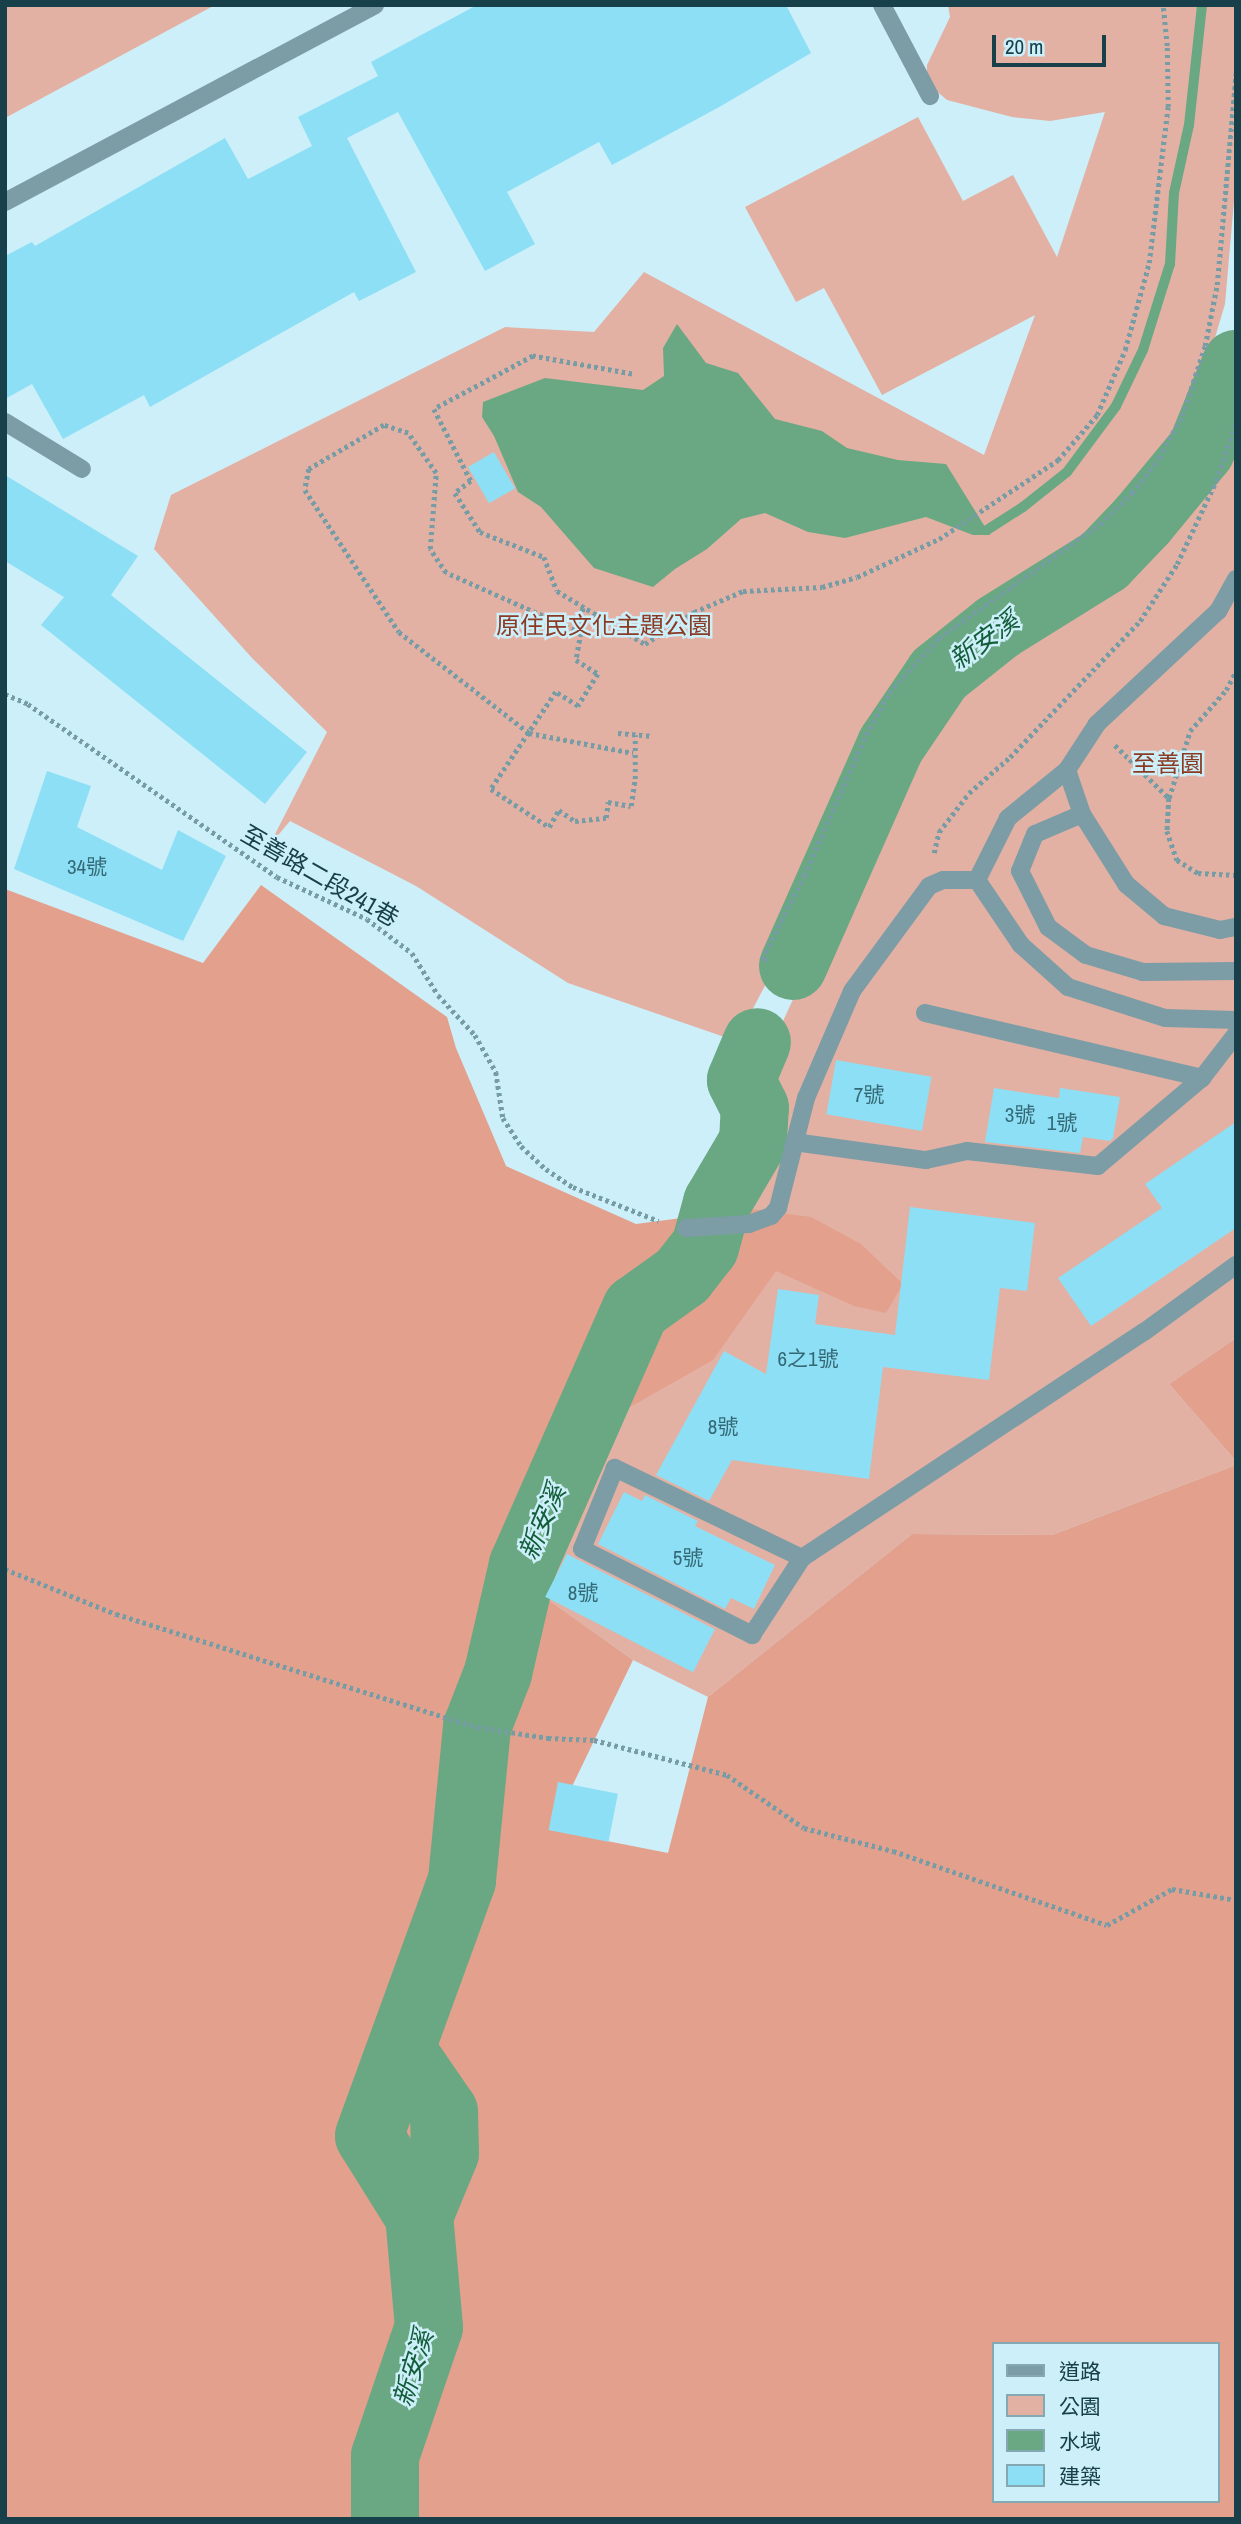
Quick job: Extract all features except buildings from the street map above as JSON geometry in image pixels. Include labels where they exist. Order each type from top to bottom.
[{"type":"lane","points":[[5,202],[375,5]]},
{"type":"lane","points":[[882,5],[930,96]]},
{"type":"lane","points":[[5,422],[82,470]]},
{"type":"lane","points":[[977,880],[1008,818],[1067,770],[1097,724],[1218,611],[1236,579]]},
{"type":"lane","points":[[1067,770],[1082,814],[1126,884],[1164,916],[1220,930],[1236,927]]},
{"type":"lane","points":[[1082,814],[1035,834],[1020,871],[1048,927],[1086,955],[1143,972],[1236,971]]},
{"type":"lane","points":[[686,1228],[758,1222],[778,1208],[806,1098],[852,991],[929,886],[943,880],[977,880]]},
{"type":"lane","points":[[977,880],[1021,945],[1068,987],[1165,1018],[1236,1020]]},
{"type":"lane","points":[[925,1013],[1202,1077]]},
{"type":"lane","points":[[794,1142],[926,1160],[967,1151],[1098,1166],[1202,1077],[1236,1034]]},
{"type":"lane","points":[[802,1558],[615,1468],[582,1549],[752,1635],[802,1558],[1144,1332],[1236,1265]]},
{"type":"path","points":[[632,374],[533,356],[434,409],[471,481],[455,493],[480,533],[544,557],[556,592],[645,644],[694,612],[743,591],[821,587],[858,578],[939,539],[1058,460],[1097,415],[1125,350],[1149,263],[1168,107],[1163,5]]},
{"type":"path","points":[[767,961],[762,959],[804,876],[866,735],[889,693],[939,638],[1100,524],[1132,493],[1159,458],[1182,416],[1205,345],[1217,285],[1225,230],[1236,73]]},
{"type":"path","points":[[943,880],[933,863],[939,832],[969,793],[1010,757],[1140,621],[1182,552],[1216,481],[1236,423]]},
{"type":"path","points":[[582,633],[446,573],[430,550],[436,473],[408,433],[384,425],[309,470],[305,490],[399,632],[529,733],[633,753]]},
{"type":"path","points":[[583,608],[582,633],[576,660],[598,674],[578,706],[556,692],[491,789],[548,827],[559,810],[575,821],[606,818],[608,802],[631,806],[635,779],[635,734]]},
{"type":"path","points":[[1236,671],[1226,690],[1190,730],[1170,798],[1167,831],[1177,860],[1198,873],[1236,875]]},
{"type":"path","name":"至善路二段241巷","points":[[5,694],[28,704],[277,877],[367,919],[412,953],[438,995],[475,1035],[496,1072],[503,1118],[521,1146],[545,1169],[573,1187],[686,1228]]},
{"type":"path","points":[[618,733],[653,737]]},
{"type":"path","points":[[1114,743],[1170,798]]},
{"type":"path","points":[[5,1569],[116,1614],[477,1727],[548,1738],[594,1740],[727,1775],[804,1829],[893,1851],[1107,1925],[1172,1889],[1236,1900]]},
{"type":"green space","points":[[5,5],[215,5],[5,118]]},
{"type":"green space","name":"原住民文化主題公園","points":[[948,5],[1236,5],[1236,178],[1225,304],[1185,438],[1128,515],[1061,570],[937,650],[882,728],[800,919],[736,1041],[568,983],[416,886],[290,821],[269,846],[327,732],[252,658],[154,549],[171,495],[505,327],[594,332],[644,272],[984,455],[1035,315],[882,395],[824,288],[796,302],[745,207],[918,117],[963,201],[1013,175],[1057,257],[1105,112],[1050,121],[1012,117],[947,100],[927,83],[927,65],[950,17]]},
{"type":"green space","name":"至善園","points":[[1236,360],[1236,1338],[1169,1384],[1236,1461],[1236,1465],[1052,1535],[912,1534],[708,1697],[633,1660],[525,1583],[600,1424],[745,1204],[781,1115],[762,1066],[899,772],[953,694],[1107,586],[1205,481]]},
{"type":"shaded area","points":[[261,885],[447,1017],[456,1048],[506,1166],[636,1224],[750,1209],[811,1217],[861,1244],[903,1284],[886,1313],[854,1306],[776,1271],[713,1360],[600,1424],[525,1583],[633,1660],[551,1830],[668,1853],[708,1697],[912,1534],[1052,1535],[1236,1465],[1236,2519],[5,2519],[5,889],[203,963]]},
{"type":"shaded area","points":[[1236,1338],[1236,1461],[1169,1384]]},
{"type":"water","points":[[677,324],[706,363],[738,373],[775,419],[822,431],[847,448],[898,460],[946,464],[990,535],[973,535],[926,517],[845,538],[808,532],[765,513],[741,519],[707,549],[653,587],[594,568],[541,507],[518,492],[494,436],[482,417],[483,402],[545,378],[643,390],[664,376],[663,348]]},
{"type":"waterway","points":[[987,530],[1023,507],[1067,472],[1116,406],[1143,350],[1170,264],[1174,193],[1189,125],[1202,5]]},
{"type":"waterway","name":"新安溪","points":[[793,966],[891,745],[939,674],[998,627],[1104,561],[1143,520],[1201,450],[1236,364]]},
{"type":"waterway","name":"新安溪","points":[[385,2519],[385,2456],[429,2327],[419,2216],[369,2136],[462,1880],[477,1727],[498,1673],[523,1565],[636,1309],[682,1276],[705,1247],[717,1203],[753,1142],[755,1108],[741,1080],[757,1042]]},
{"type":"waterway","name":"新安溪","points":[[402,2051],[444,2112],[445,2153],[419,2216]]}]
